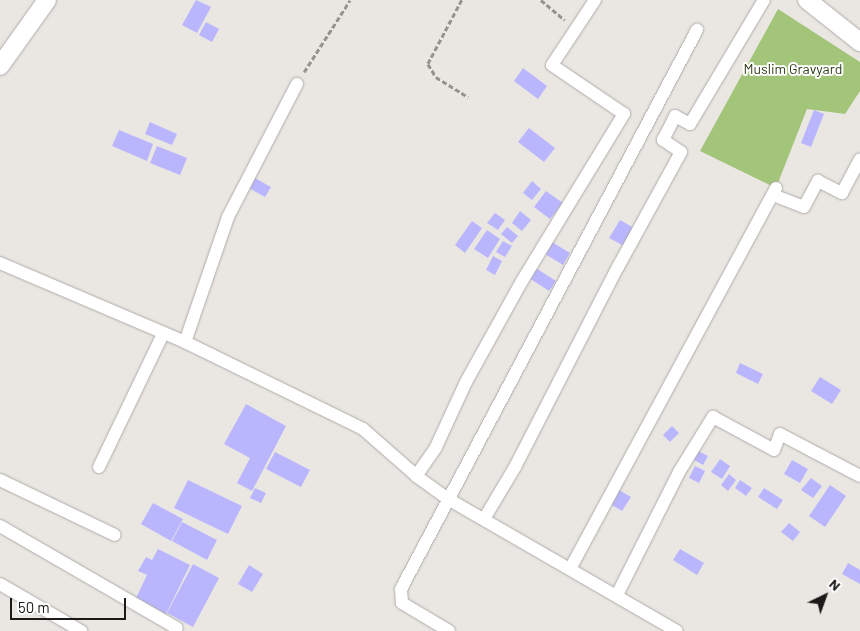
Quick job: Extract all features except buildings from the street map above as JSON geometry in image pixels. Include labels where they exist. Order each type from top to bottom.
[{"type":"main road","points":[[0,66],[47,0]]},
{"type":"main road","points":[[807,0],[860,42]]},
{"type":"street","points":[[416,476],[436,447],[466,382],[522,281],[624,114],[552,65],[595,0]]},
{"type":"street","points":[[484,518],[515,467],[618,267],[681,152],[662,140],[675,116],[690,124],[764,0]]},
{"type":"street","points":[[450,631],[402,603],[400,597],[448,499],[697,30]]},
{"type":"street","points":[[185,342],[228,217],[297,84]]},
{"type":"street","points":[[570,569],[774,192],[804,206],[818,181],[842,193],[860,159]]},
{"type":"street","points":[[0,263],[185,342],[363,428],[416,476],[448,499],[484,518],[677,631]]},
{"type":"street","points":[[99,467],[163,334]]},
{"type":"street","points":[[617,595],[679,472],[713,417],[774,450],[780,434],[860,476]]},
{"type":"street","points":[[0,480],[115,535]]},
{"type":"street","points":[[0,526],[177,628]]},
{"type":"street","points":[[0,584],[81,631]]},
{"type":"path","points":[[297,84],[350,0]]},
{"type":"path","points":[[462,0],[428,64],[436,77],[468,97]]},
{"type":"path","points":[[541,0],[576,30]]},
{"type":"green space","name":"Muslim Gravyard","points":[[778,9],[860,62],[860,91],[845,114],[807,109],[776,188],[700,151]]}]
